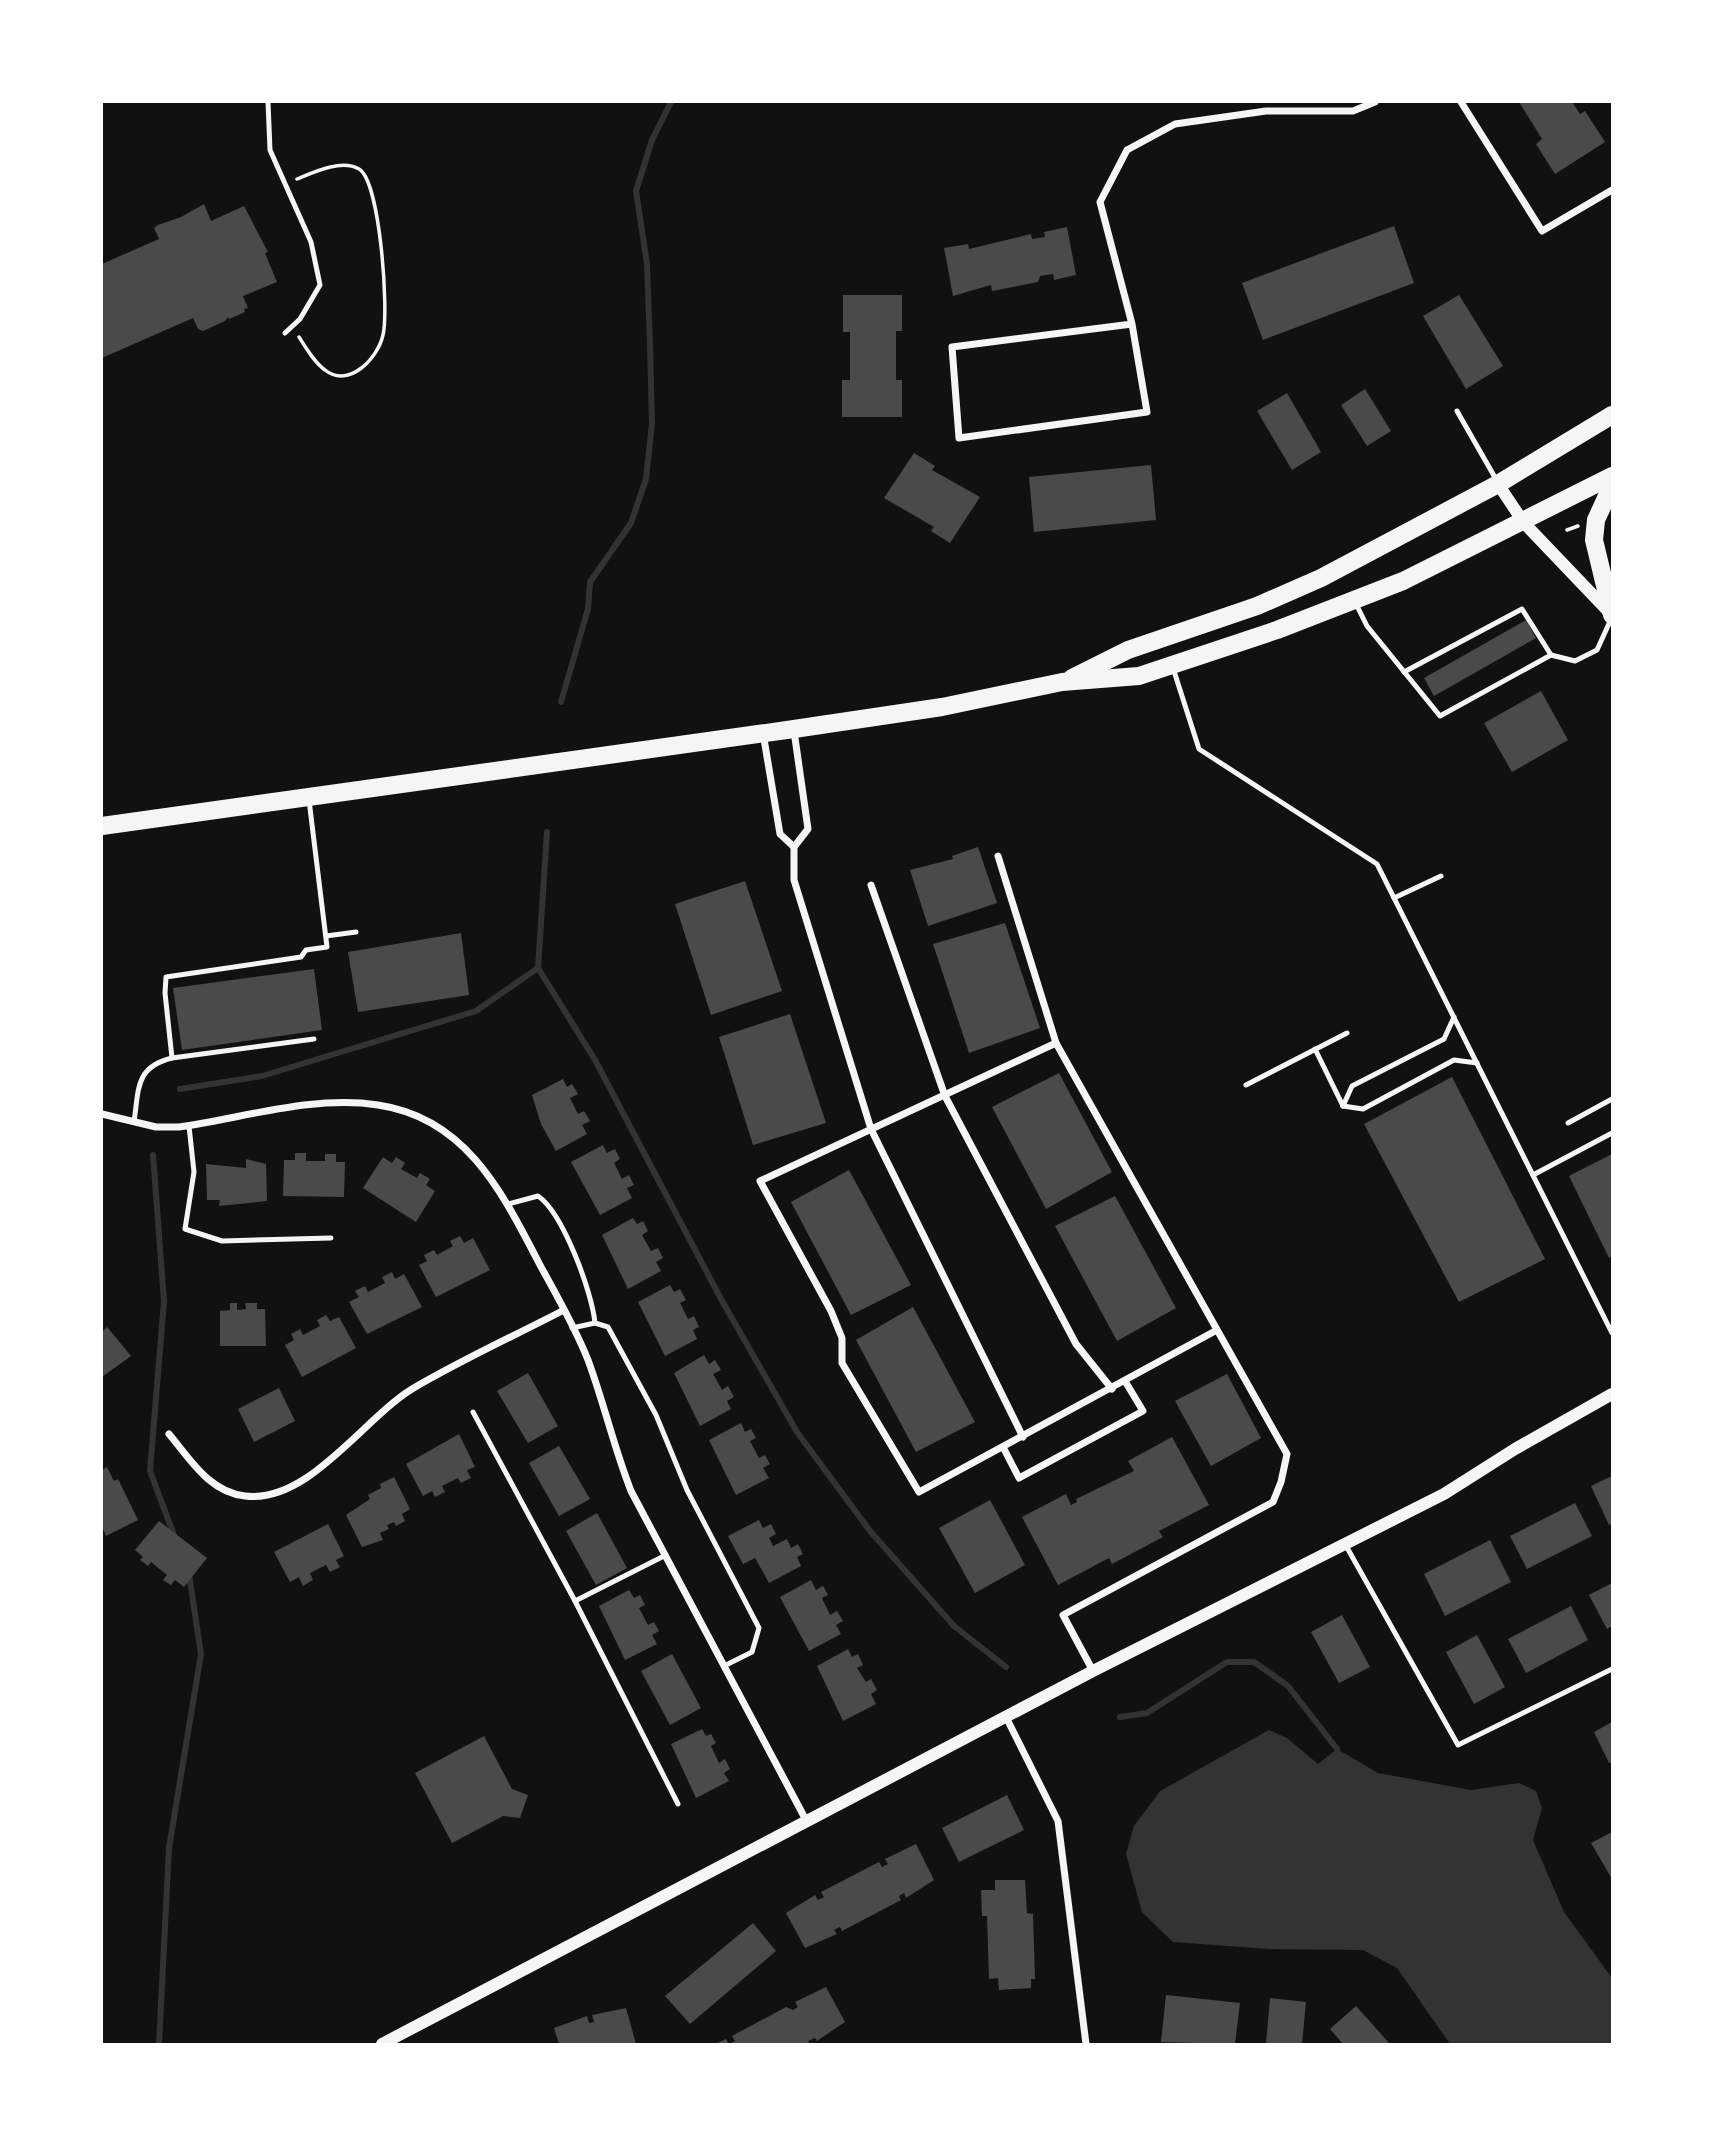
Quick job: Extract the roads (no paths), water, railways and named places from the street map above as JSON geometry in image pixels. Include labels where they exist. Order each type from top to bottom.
[{"type":"main road","points":[[1062,682],[1128,650],[1257,607],[1321,578],[1498,484],[1612,415]]},
{"type":"main road","points":[[102,826],[942,707],[1062,682],[1139,676],[1355,601],[1524,523],[1612,476]]},
{"type":"main road","points":[[1612,485],[1596,520],[1594,540],[1612,616]]},
{"type":"street","points":[[1132,324],[952,347],[959,438],[1147,412],[1132,324],[1100,202],[1127,150],[1175,124],[1266,111],[1353,111],[1375,102]]},
{"type":"street","points":[[1461,102],[1542,231],[1612,190]]},
{"type":"street","points":[[1498,484],[1524,523],[1612,616]]},
{"type":"street","points":[[794,729],[808,829],[794,847],[793,880],[871,1129],[1023,1437]]},
{"type":"street","points":[[763,733],[780,834],[794,847]]},
{"type":"street","points":[[998,856],[1056,1043],[1287,1454],[1282,1482],[1273,1503],[1063,1615],[1093,1671]]},
{"type":"street","points":[[871,885],[945,1096],[1076,1344],[1112,1389]]},
{"type":"street","points":[[1056,1043],[760,1181],[831,1311],[842,1338],[842,1363],[919,1492],[1217,1330]]},
{"type":"street","points":[[102,1114],[156,1127],[189,1126],[337,1102],[380,1105],[418,1117],[455,1139],[488,1172],[508,1204],[587,1359],[614,1448],[631,1491],[807,1822]]},
{"type":"street","points":[[169,1434],[214,1486],[245,1496],[277,1494],[314,1472],[411,1390],[564,1310]]},
{"type":"street","points":[[1003,1447],[1019,1478],[1042,1466],[1143,1411],[1125,1381]]},
{"type":"street","points":[[382,2045],[1093,1671],[1444,1494],[1515,1449],[1612,1394]]},
{"type":"street","points":[[1006,1717],[1058,1821],[1083,2044]]},
{"type":"lane","points":[[268,102],[270,150],[311,242],[320,285],[314,299],[285,333]]},
{"type":"lane","points":[[1457,411],[1498,484]]},
{"type":"lane","points":[[1355,601],[1367,626],[1440,716],[1551,655],[1575,661],[1597,650],[1612,616]]},
{"type":"lane","points":[[1404,672],[1522,609],[1551,655]]},
{"type":"lane","points":[[1172,665],[1199,749],[1377,864],[1612,1333]]},
{"type":"lane","points":[[172,1058],[166,977],[301,957],[306,950],[327,947],[309,797]]},
{"type":"lane","points":[[1394,898],[1441,876]]},
{"type":"lane","points":[[326,936],[356,932]]},
{"type":"lane","points":[[1343,1105],[1352,1086],[1444,1039],[1454,1017]]},
{"type":"lane","points":[[1247,1085],[1347,1033]]},
{"type":"lane","points":[[134,1123],[143,1074],[153,1063],[172,1058],[314,1039]]},
{"type":"lane","points":[[1315,1049],[1343,1105]]},
{"type":"lane","points":[[1343,1105],[1363,1109],[1454,1060],[1477,1063]]},
{"type":"lane","points":[[1568,1123],[1612,1099]]},
{"type":"lane","points":[[189,1126],[194,1172],[185,1229],[222,1241],[331,1238]]},
{"type":"lane","points":[[1533,1175],[1612,1133]]},
{"type":"lane","points":[[508,1204],[538,1196],[550,1204],[583,1273],[593,1301],[595,1323]]},
{"type":"lane","points":[[572,1328],[595,1323],[608,1327],[656,1415],[687,1490],[760,1628],[752,1653],[724,1666]]},
{"type":"lane","points":[[474,1412],[575,1601],[678,1804]]},
{"type":"lane","points":[[1345,1544],[1458,1745],[1612,1669]]},
{"type":"lane","points":[[575,1601],[666,1555]]},
{"type":"waterway","points":[[561,702],[588,609],[590,582],[631,523],[646,479],[652,424],[650,344],[647,264],[636,191],[652,140],[671,102]]},
{"type":"waterway","points":[[547,832],[538,968],[595,1060],[721,1299],[797,1432],[870,1531],[954,1626],[1006,1667]]},
{"type":"waterway","points":[[180,1089],[262,1076],[476,1011],[538,968]]},
{"type":"waterway","points":[[153,1155],[164,1301],[150,1471],[175,1538]]},
{"type":"waterway","points":[[159,2044],[169,1848],[201,1654],[189,1574]]},
{"type":"waterway","points":[[1120,1717],[1147,1713],[1227,1662],[1254,1662],[1288,1686],[1337,1749]]}]
